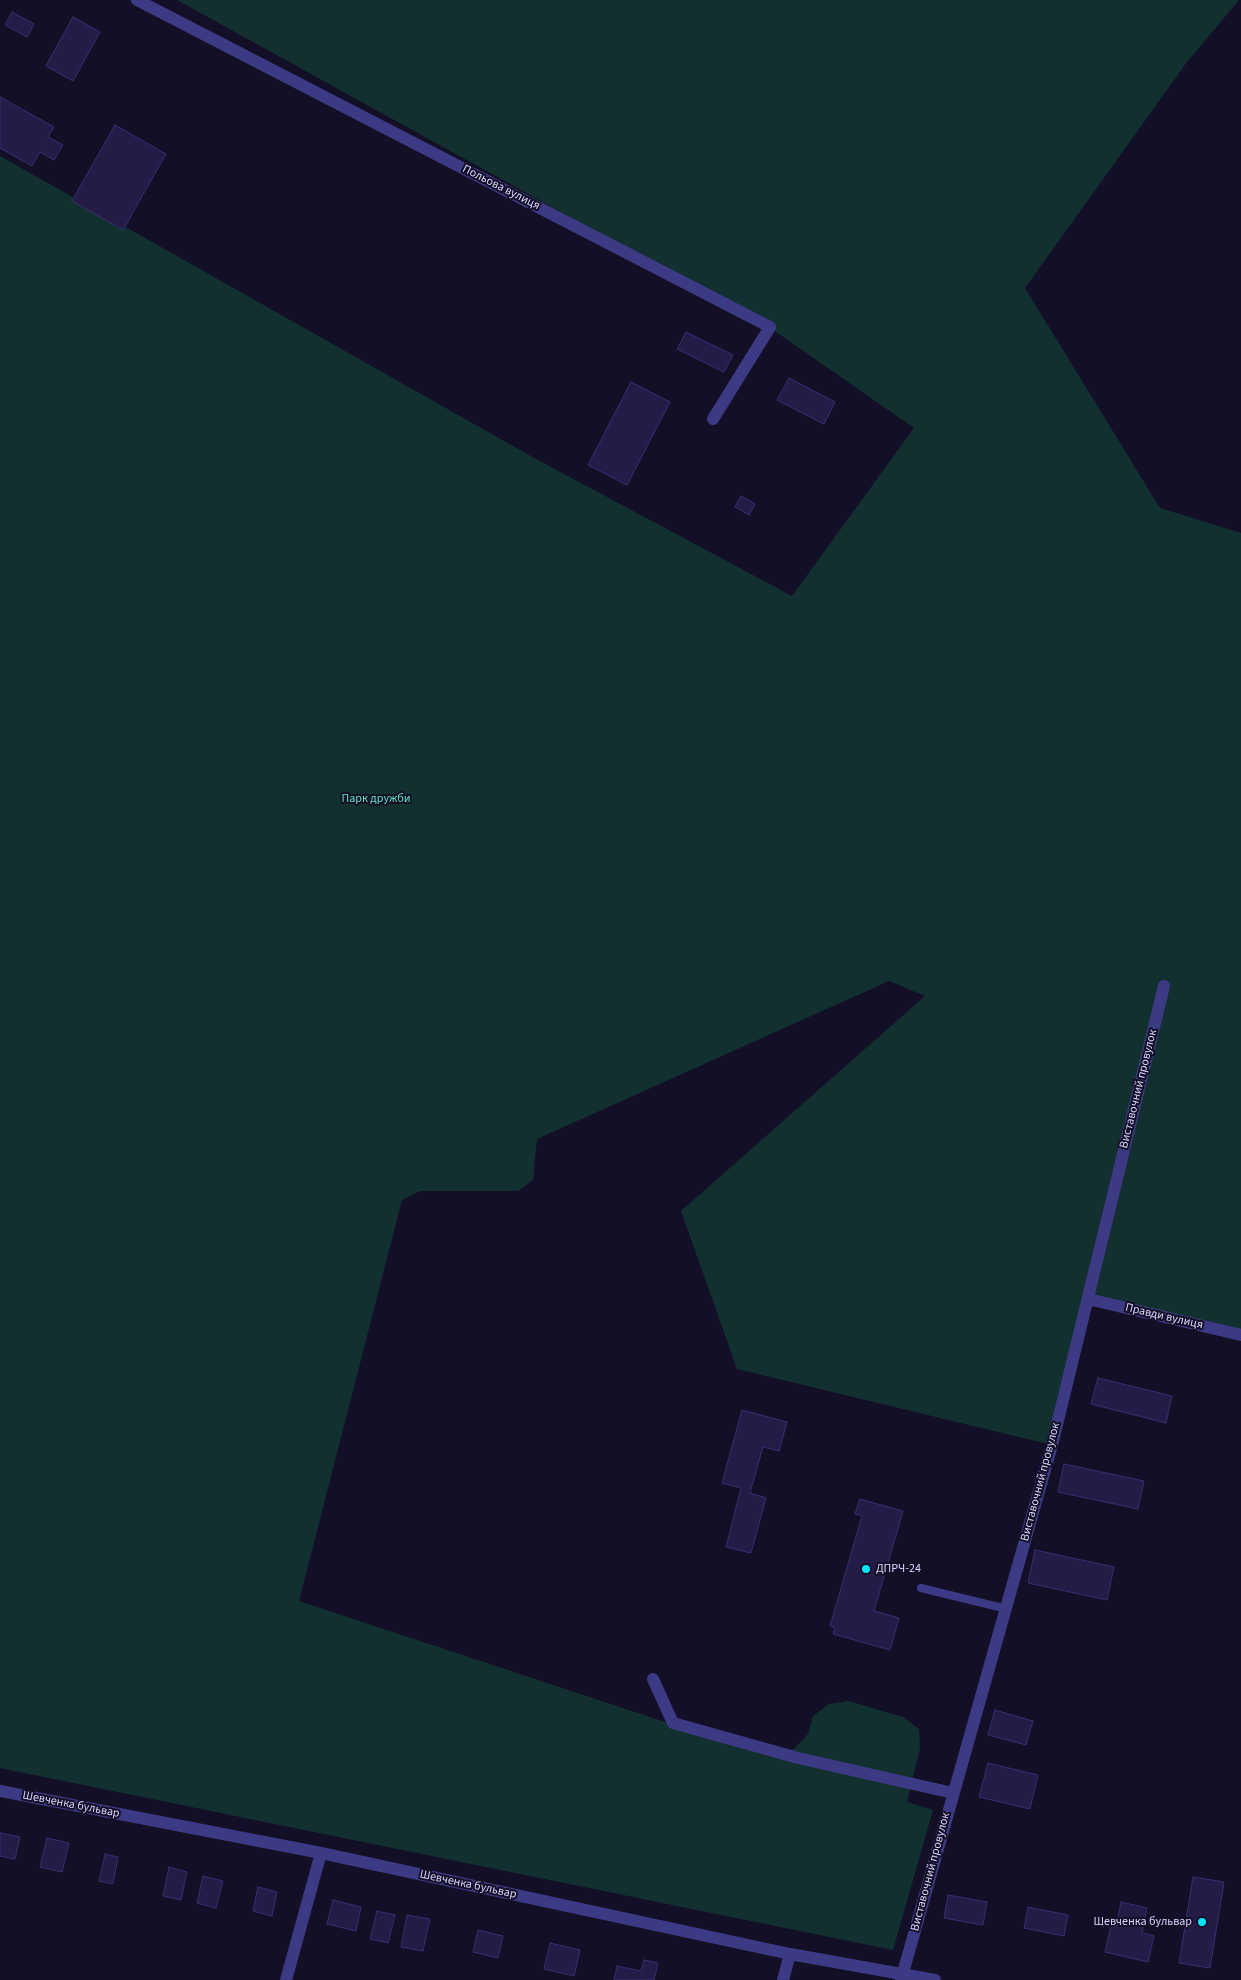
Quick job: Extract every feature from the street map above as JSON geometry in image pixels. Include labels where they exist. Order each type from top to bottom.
[{"type":"street","name":"Польова вулиця","points":[[136,0],[770,327],[713,419]]},
{"type":"street","name":"Виставочний провулок","points":[[902,1977],[1052,1445],[1164,986]]},
{"type":"street","name":"Правди вулиця","points":[[1088,1299],[1241,1335]]},
{"type":"street","points":[[653,1679],[673,1723],[798,1758],[953,1793]]},
{"type":"street","name":"Шевченка бульвар","points":[[0,1791],[321,1854],[902,1977],[935,1980]]},
{"type":"street","points":[[286,1980],[321,1854]]},
{"type":"street","points":[[783,1980],[790,1954]]},
{"type":"lane","points":[[922,1588],[1006,1609]]},
{"type":"green space","name":"Парк дружби","points":[[177,0],[1239,0],[1187,62],[1025,288],[1160,508],[1241,533],[1241,1335],[1088,1299],[1052,1445],[737,1369],[681,1211],[925,996],[889,981],[537,1139],[533,1180],[518,1191],[420,1191],[402,1200],[299,1601],[774,1758],[795,1748],[808,1734],[813,1716],[829,1704],[848,1701],[903,1717],[919,1729],[920,1748],[907,1802],[933,1810],[893,1950],[0,1768],[0,156],[536,459],[792,596],[914,428],[769,327]]},
{"type":"building","points":[[12,12],[34,24],[27,37],[5,25]]},
{"type":"building","points":[[73,17],[100,32],[73,81],[46,66]]},
{"type":"building","points":[[0,97],[54,127],[48,137],[63,145],[54,160],[40,152],[32,166],[0,148]]},
{"type":"building","points":[[115,125],[166,154],[123,230],[72,201]]},
{"type":"building","points":[[686,332],[733,355],[724,372],[677,349]]},
{"type":"building","points":[[789,378],[835,402],[824,424],[777,400]]},
{"type":"building","points":[[631,382],[670,402],[627,485],[588,465]]},
{"type":"building","points":[[741,496],[755,504],[749,515],[735,507]]},
{"type":"building","points":[[1098,1378],[1172,1396],[1166,1423],[1091,1404]]},
{"type":"building","points":[[742,1410],[787,1422],[779,1451],[763,1447],[750,1493],[766,1498],[751,1553],[726,1547],[741,1488],[722,1483]]},
{"type":"building","points":[[1064,1464],[1144,1481],[1138,1509],[1058,1492]]},
{"type":"building","name":"ДПРЧ-24","points":[[860,1499],[903,1511],[874,1611],[899,1618],[890,1650],[833,1634],[835,1628],[830,1626],[862,1516],[855,1514]]},
{"type":"building","points":[[1035,1550],[1114,1567],[1107,1600],[1028,1583]]},
{"type":"building","points":[[995,1710],[1033,1721],[1026,1745],[988,1735]]},
{"type":"building","points":[[988,1763],[1038,1775],[1030,1809],[979,1797]]},
{"type":"building","points":[[0,1833],[20,1837],[15,1859],[0,1856]]},
{"type":"building","points":[[47,1838],[69,1843],[62,1872],[40,1867]]},
{"type":"building","points":[[105,1854],[118,1857],[113,1884],[99,1881]]},
{"type":"building","points":[[169,1867],[187,1872],[181,1900],[163,1896]]},
{"type":"building","points":[[203,1876],[223,1881],[216,1908],[197,1903]]},
{"type":"building","name":"Шевченка бульвар","points":[[1193,1877],[1224,1882],[1210,1968],[1179,1963]]},
{"type":"building","points":[[258,1887],[277,1892],[272,1916],[253,1911]]},
{"type":"building","points":[[948,1895],[987,1902],[983,1925],[944,1918]]},
{"type":"building","points":[[333,1900],[361,1907],[356,1931],[327,1924]]},
{"type":"building","points":[[1121,1902],[1147,1908],[1142,1933],[1154,1936],[1148,1962],[1105,1952],[1111,1926],[1116,1927]]},
{"type":"building","points":[[1028,1907],[1068,1915],[1064,1936],[1024,1928]]},
{"type":"building","points":[[377,1911],[395,1915],[388,1943],[370,1939]]},
{"type":"building","points":[[407,1915],[430,1919],[423,1951],[401,1947]]},
{"type":"building","points":[[478,1930],[503,1936],[498,1958],[473,1952]]},
{"type":"building","points":[[550,1943],[580,1950],[574,1976],[544,1969]]},
{"type":"building","points":[[644,1960],[658,1963],[654,1980],[614,1980],[617,1966],[641,1971]]},
{"type":"place","name":"ДПРЧ-24","points":[[866,1569]]},
{"type":"place","name":"Шевченка бульвар","points":[[1202,1922]]}]
